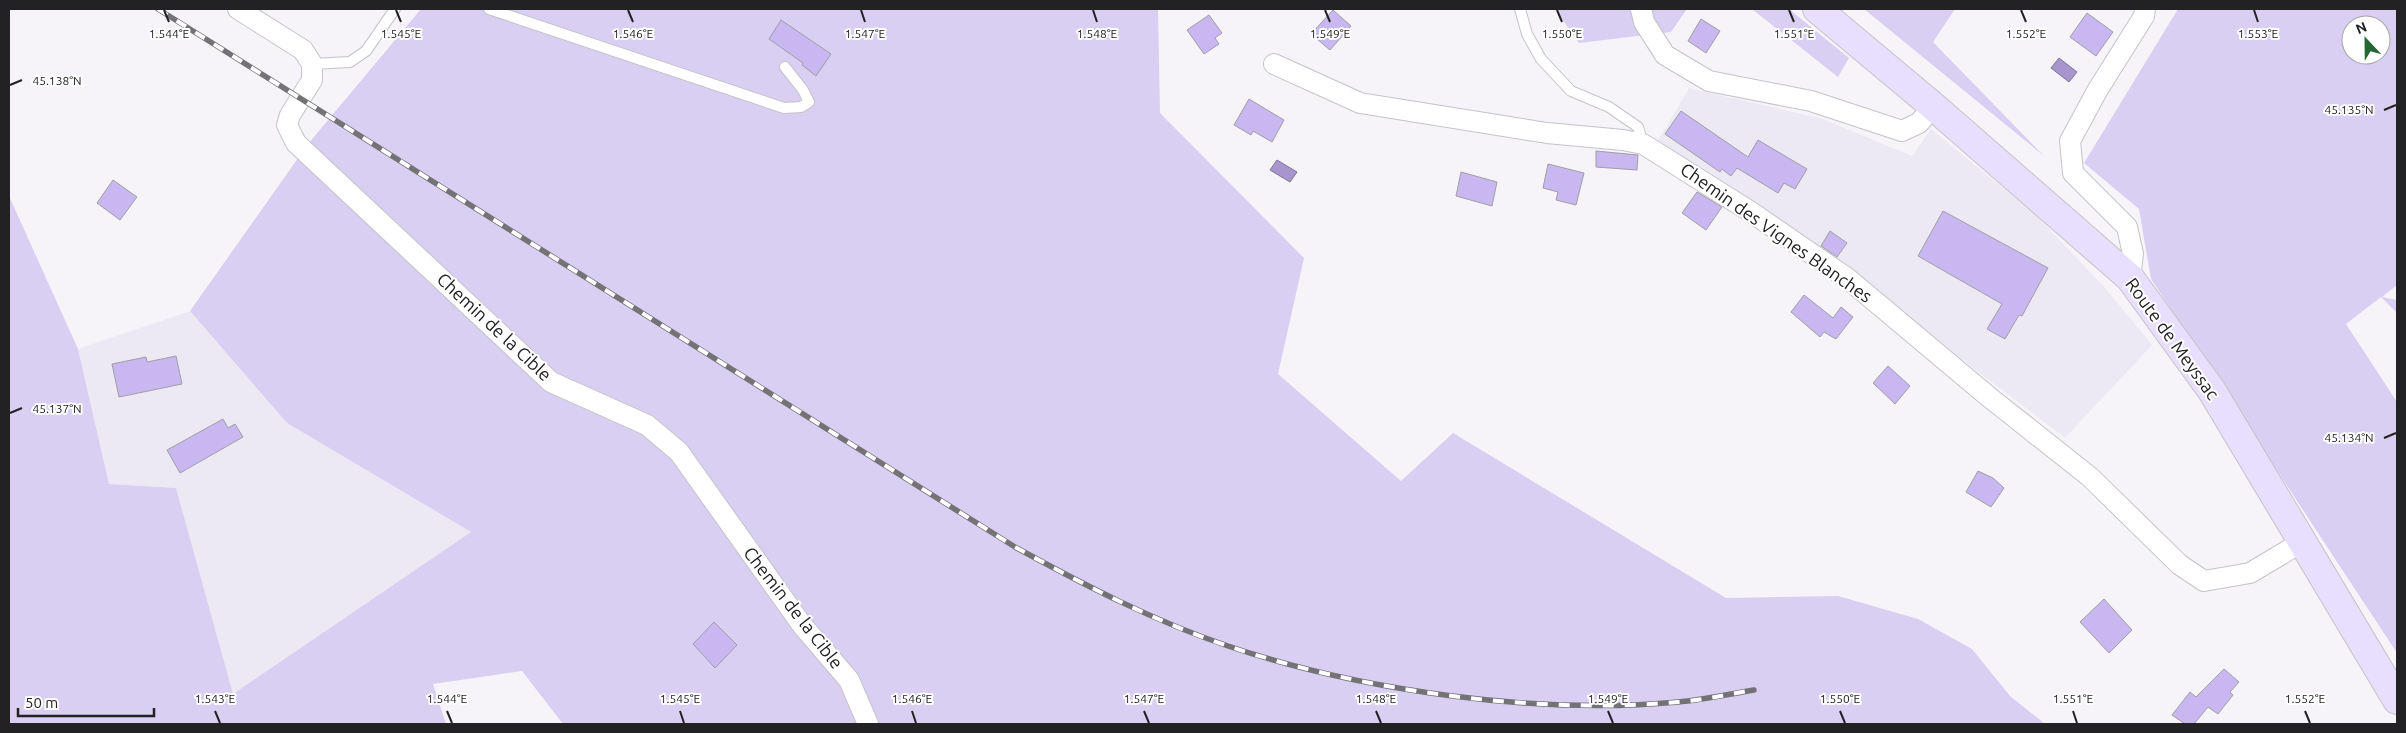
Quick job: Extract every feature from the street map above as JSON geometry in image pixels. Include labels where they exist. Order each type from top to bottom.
[{"type":"main road","name":"Route de Meyssac","points":[[1817,9],[1933,106],[2130,278],[2212,391],[2397,700]]},
{"type":"street","points":[[238,9],[304,50],[312,64]]},
{"type":"street","points":[[1641,9],[1644,22],[1666,55],[1709,81],[1811,100],[1902,131],[1918,123],[1933,106]]},
{"type":"street","points":[[2130,278],[2133,254],[2127,227],[2073,173],[2070,141],[2097,91],[2144,16],[2144,9]]},
{"type":"street","name":"Chemin de la Cible","points":[[312,64],[312,80],[290,115],[287,125],[296,143],[551,382],[647,425],[679,452],[802,626],[849,680],[868,724]]},
{"type":"street","name":"Chemin des Vignes Blanches","points":[[1274,64],[1360,103],[1546,133],[1623,140],[1644,144],[1743,207],[1846,278],[1989,397],[2090,477],[2180,565],[2204,582],[2250,573],[2302,542]]},
{"type":"lane","points":[[312,64],[350,62],[366,51],[395,9]]},
{"type":"lane","points":[[489,9],[784,108],[801,107],[809,102],[803,90],[785,67]]},
{"type":"lane","points":[[1520,9],[1527,34],[1541,59],[1571,91],[1609,107],[1638,127],[1644,144]]},
{"type":"shaded area","points":[[421,9],[1158,9],[1160,113],[1304,258],[1278,374],[1401,481],[1453,433],[1726,598],[1838,596],[1918,619],[1972,649],[2010,696],[2045,724],[563,724],[522,671],[433,684],[446,724],[9,724],[9,196],[78,349],[109,484],[176,488],[233,694],[471,532],[287,423],[190,311],[308,144]]},
{"type":"shaded area","points":[[1555,9],[1687,9],[1671,32],[1579,43]]},
{"type":"shaded area","points":[[1752,9],[1789,9],[1849,58],[1838,77]]},
{"type":"shaded area","points":[[1864,9],[1955,9],[1933,42],[2044,156]]},
{"type":"shaded area","points":[[2178,9],[2397,9],[2397,285],[2382,297],[2397,300],[2397,313],[2381,297],[2346,324],[2397,402],[2397,653],[2151,279],[2139,209],[2084,163]]},
{"type":"shaded area","points":[[2059,58],[2077,72],[2069,82],[2051,68]]},
{"type":"shaded area","points":[[1689,88],[1823,119],[1912,156],[1931,129],[2035,214],[2106,289],[2152,345],[2065,438],[1787,226],[1658,141]]},
{"type":"shaded area","points":[[1277,160],[1297,172],[1290,182],[1270,170]]},
{"type":"shaded area","points":[[190,311],[287,423],[471,532],[233,695],[176,488],[109,484],[78,349]]},
{"type":"building","points":[[1333,10],[1351,26],[1330,50],[1311,34]]},
{"type":"building","points":[[2087,13],[2113,32],[2096,56],[2070,37]]},
{"type":"building","points":[[1209,15],[1222,33],[1215,38],[1219,44],[1204,54],[1187,30]]},
{"type":"building","points":[[1701,19],[1720,31],[1706,53],[1688,41]]},
{"type":"building","points":[[781,20],[831,54],[816,76],[802,65],[803,63],[769,39]]},
{"type":"building","points":[[1249,99],[1284,120],[1272,142],[1253,131],[1251,135],[1234,125]]},
{"type":"building","points":[[1681,111],[1748,157],[1758,140],[1807,169],[1795,189],[1784,183],[1778,193],[1737,168],[1731,176],[1722,169],[1720,172],[1665,134]]},
{"type":"building","points":[[1596,151],[1638,155],[1637,170],[1596,167]]},
{"type":"building","points":[[1548,164],[1584,173],[1576,205],[1556,200],[1558,192],[1543,188]]},
{"type":"building","points":[[1461,172],[1497,182],[1492,206],[1456,196]]},
{"type":"building","points":[[113,180],[137,197],[120,220],[97,203]]},
{"type":"building","points":[[1697,192],[1722,207],[1706,230],[1682,213]]},
{"type":"building","points":[[1943,211],[2048,268],[2022,316],[2019,315],[2005,339],[1987,329],[2002,304],[1918,256]]},
{"type":"building","points":[[1830,231],[1847,243],[1837,257],[1821,246]]},
{"type":"building","points":[[1804,295],[1833,318],[1841,307],[1853,317],[1836,339],[1824,332],[1820,337],[1791,312]]},
{"type":"building","points":[[176,356],[182,384],[119,397],[112,364],[146,357],[147,362]]},
{"type":"building","points":[[1888,366],[1910,386],[1895,404],[1873,383]]},
{"type":"building","points":[[223,419],[228,428],[235,424],[243,437],[180,473],[167,450]]},
{"type":"building","points":[[1978,471],[1993,478],[2004,488],[1991,507],[1966,492]]},
{"type":"building","points":[[2104,599],[2132,630],[2109,653],[2080,622]]},
{"type":"building","points":[[714,622],[737,645],[715,668],[693,644]]},
{"type":"building","points":[[2224,669],[2239,682],[2230,692],[2233,695],[2218,714],[2208,707],[2194,724],[2185,724],[2172,715],[2190,692],[2196,697]]},
{"type":"railway","points":[[158,9],[1015,547],[1146,614],[1200,636],[1280,662],[1335,676],[1450,696],[1509,702],[1624,705],[1688,701],[1754,690]]}]
